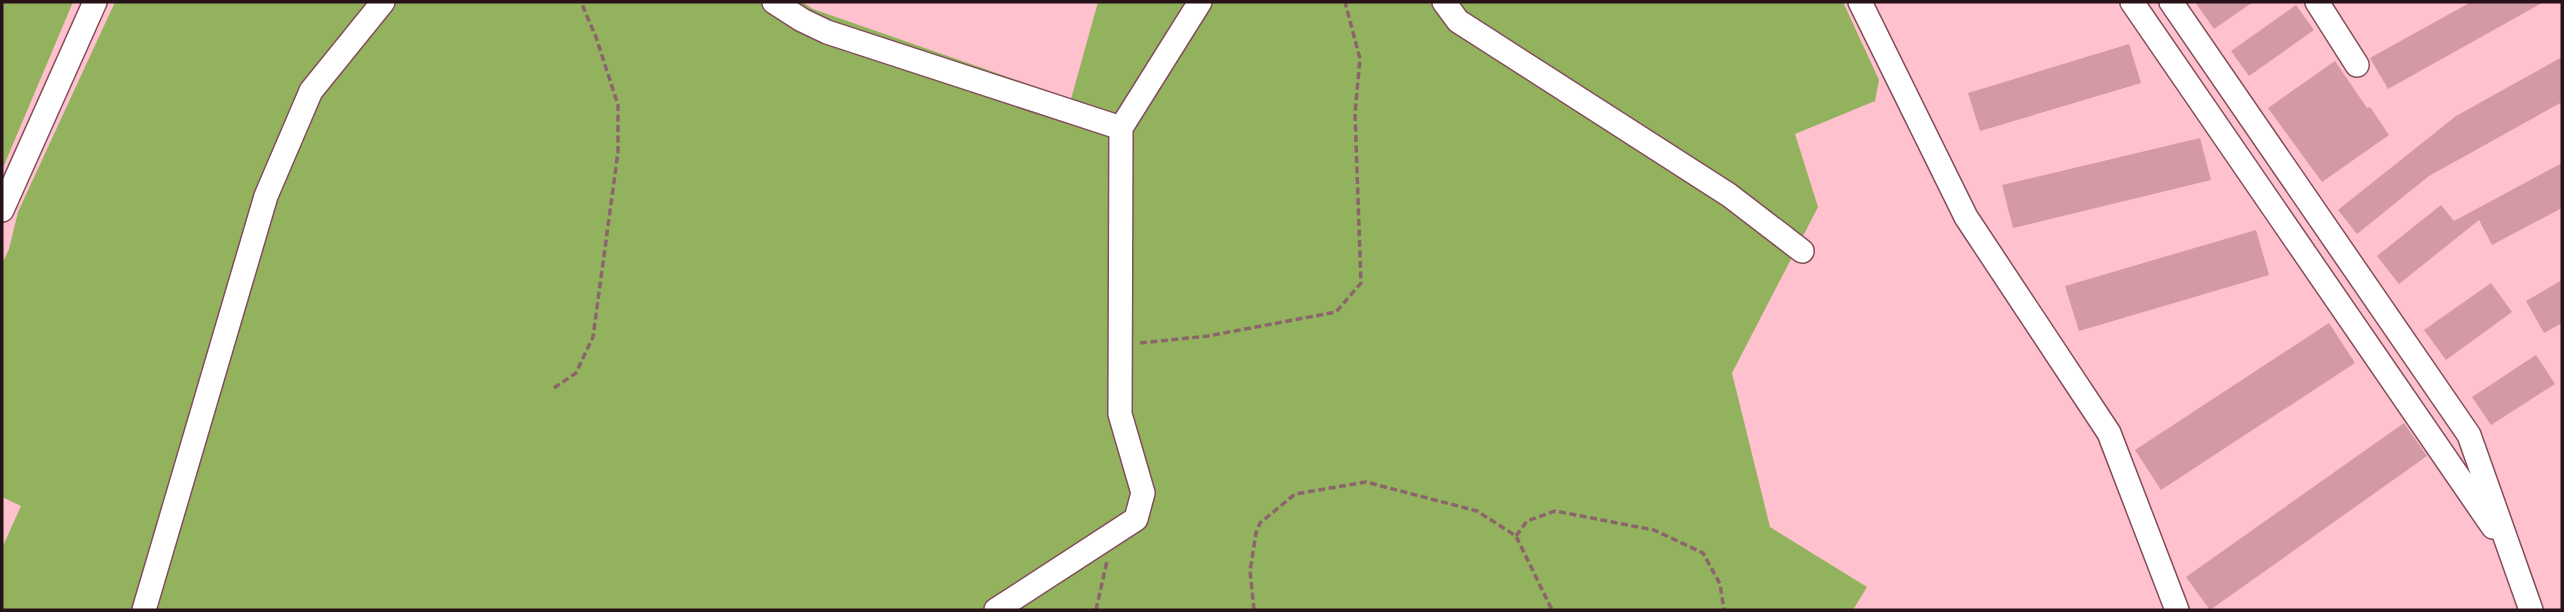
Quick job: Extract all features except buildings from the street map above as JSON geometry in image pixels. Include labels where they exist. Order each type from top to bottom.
[{"type":"street","points":[[2,210],[96,2]]},
{"type":"street","points":[[144,610],[266,196],[311,91],[383,2]]},
{"type":"street","points":[[774,2],[827,33],[1121,128]]},
{"type":"street","points":[[996,610],[1136,519],[1143,493],[1121,414],[1121,128],[1200,2]]},
{"type":"street","points":[[1444,2],[1458,21],[1729,195],[1802,251]]},
{"type":"street","points":[[1860,2],[1966,216],[2109,433],[2177,610]]},
{"type":"street","points":[[2132,2],[2512,555]]},
{"type":"street","points":[[2171,2],[2469,435],[2532,610]]},
{"type":"street","points":[[2317,2],[2357,65]]},
{"type":"path","points":[[554,388],[576,373],[593,337],[618,152],[618,104],[596,37],[581,2]]},
{"type":"path","points":[[1121,345],[1208,337],[1336,312],[1361,284],[1355,113],[1360,59],[1345,2]]},
{"type":"path","points":[[1254,610],[1250,571],[1260,523],[1295,494],[1366,482],[1478,511],[1516,536],[1552,610]]},
{"type":"path","points":[[1516,536],[1527,521],[1555,511],[1654,530],[1703,554],[1720,584],[1724,610]]},
{"type":"path","points":[[1096,610],[1114,534]]},
{"type":"green space","points":[[2,2],[73,2],[2,170]]},
{"type":"green space","points":[[115,2],[802,2],[813,9],[1071,99],[1098,2],[1843,2],[1879,80],[1875,101],[1795,134],[1818,207],[1732,373],[1770,527],[1867,587],[1853,610],[2,610],[2,548],[21,506],[2,497],[2,264],[9,249],[18,212]]}]
